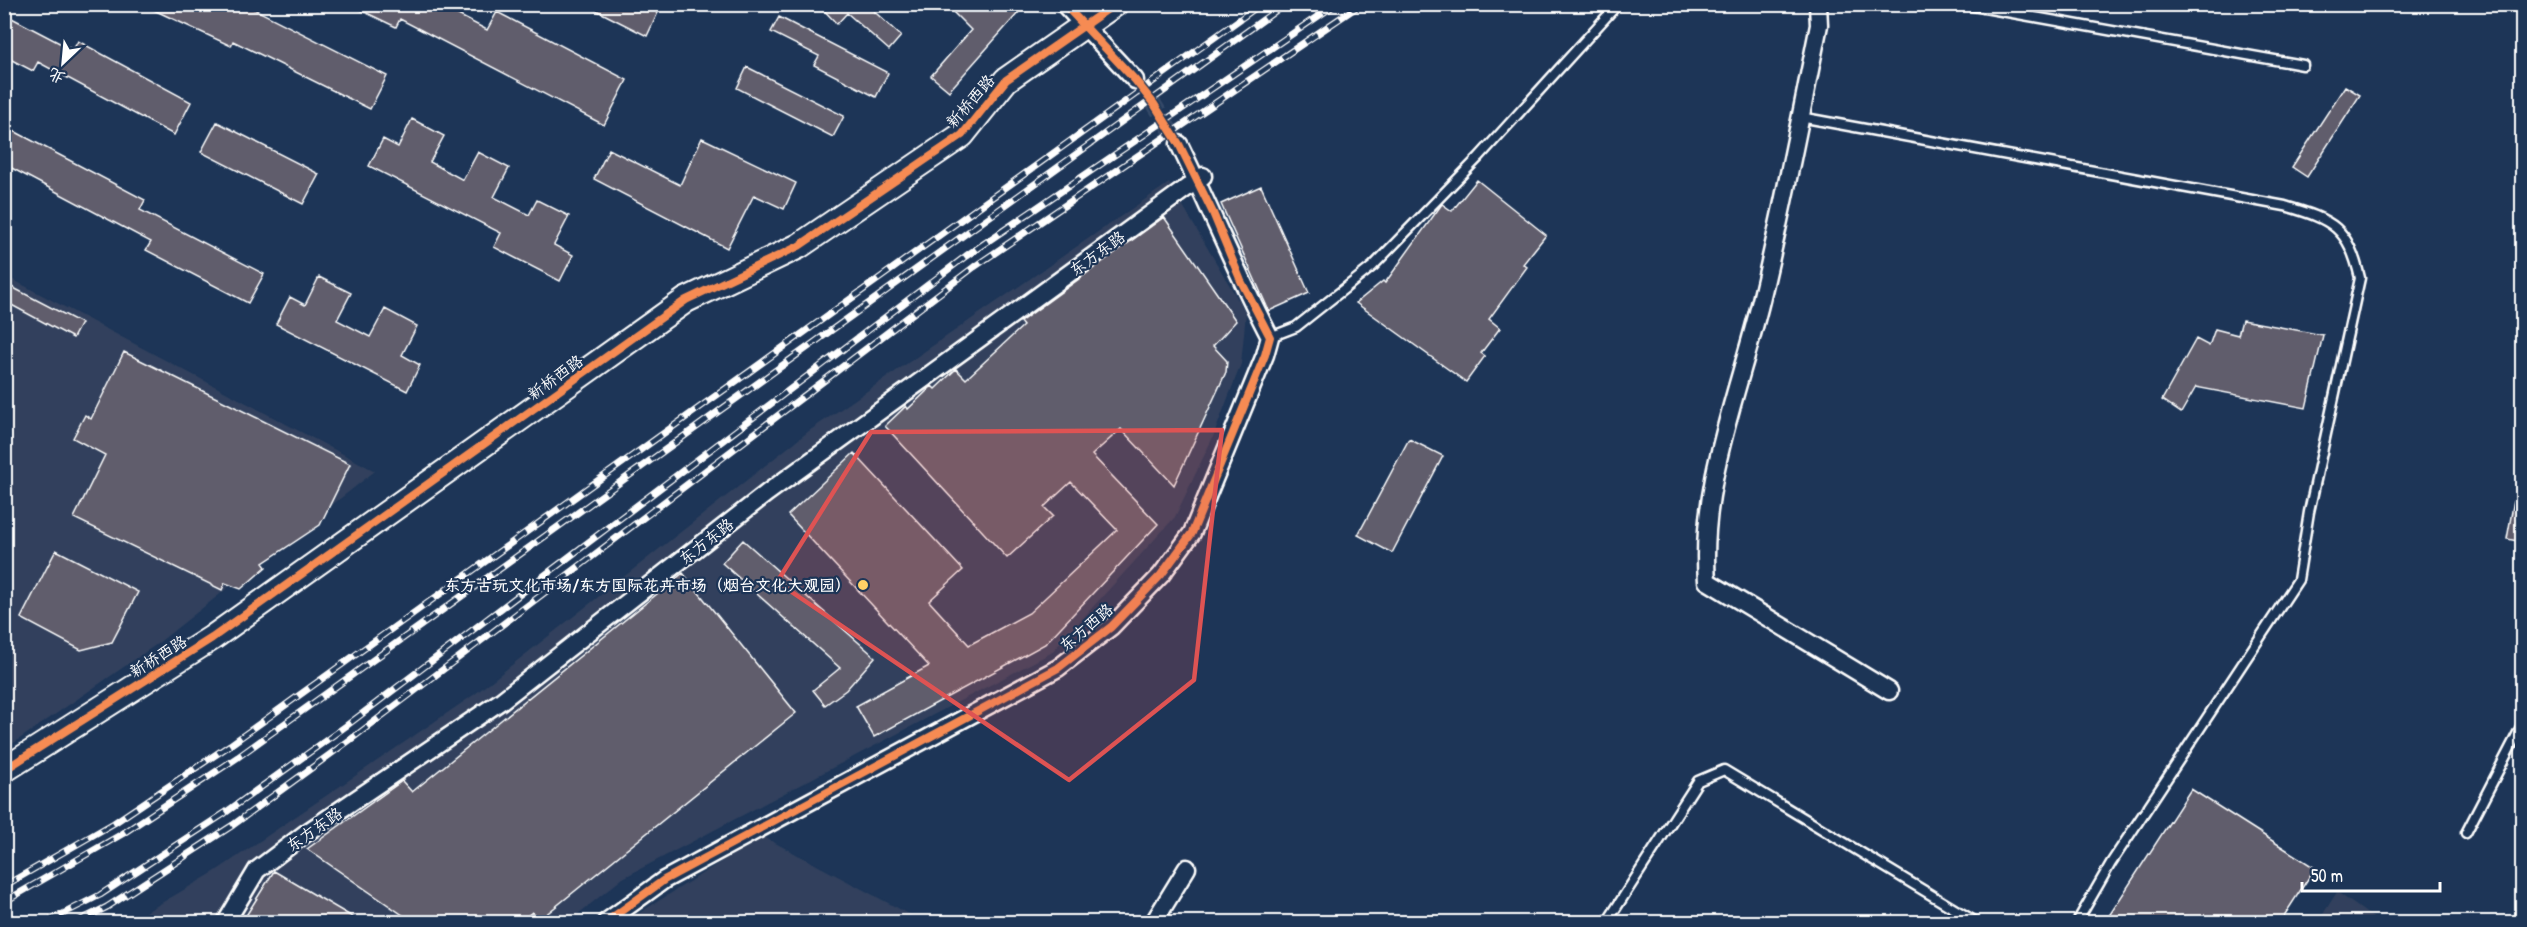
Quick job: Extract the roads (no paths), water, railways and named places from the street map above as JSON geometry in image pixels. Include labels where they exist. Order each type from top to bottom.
[{"type":"street","points":[[1064,4],[1135,80]]},
{"type":"street","name":"新桥西路","points":[[4,770],[212,638],[686,300],[799,246],[962,135],[1006,80],[1115,4]]},
{"type":"street","points":[[1818,4],[1819,25],[1763,293],[1715,474],[1705,548],[1707,581],[1889,691]]},
{"type":"street","points":[[1179,144],[1200,178],[1241,281],[1270,336]]},
{"type":"street","name":"东方东路","points":[[226,922],[257,870],[306,833],[501,701],[767,493],[1200,178]]},
{"type":"street","name":"东方西路","points":[[606,922],[664,880],[1058,668],[1111,627],[1161,575],[1192,533],[1265,355],[1270,336]]},
{"type":"street","points":[[1154,922],[1187,868]]},
{"type":"lane","points":[[1270,336],[1296,327],[1373,266],[1479,157],[1618,4]]},
{"type":"lane","points":[[1962,4],[2303,65]]},
{"type":"lane","points":[[1800,117],[2285,206],[2318,215],[2342,231],[2354,255],[2360,278],[2309,512],[2298,580],[2111,863],[2077,922]]},
{"type":"lane","points":[[2466,833],[2523,725]]},
{"type":"lane","points":[[1607,922],[1698,781],[1724,770],[1976,922]]},
{"type":"tunnel","points":[[1135,80],[1154,104],[1179,144]]},
{"type":"railway","points":[[4,886],[114,823],[230,745],[1261,4]]},
{"type":"railway","points":[[4,902],[122,834],[238,757],[1285,4]]},
{"type":"railway","points":[[47,922],[100,895],[225,813],[346,726],[966,256],[1336,4]]},
{"type":"railway","points":[[77,922],[107,907],[233,825],[354,737],[974,267],[1361,4]]},
{"type":"place","name":"东方古玩文化市场/东方国际花卉市场（烟台文化大观园）","points":[[863,585]]}]
